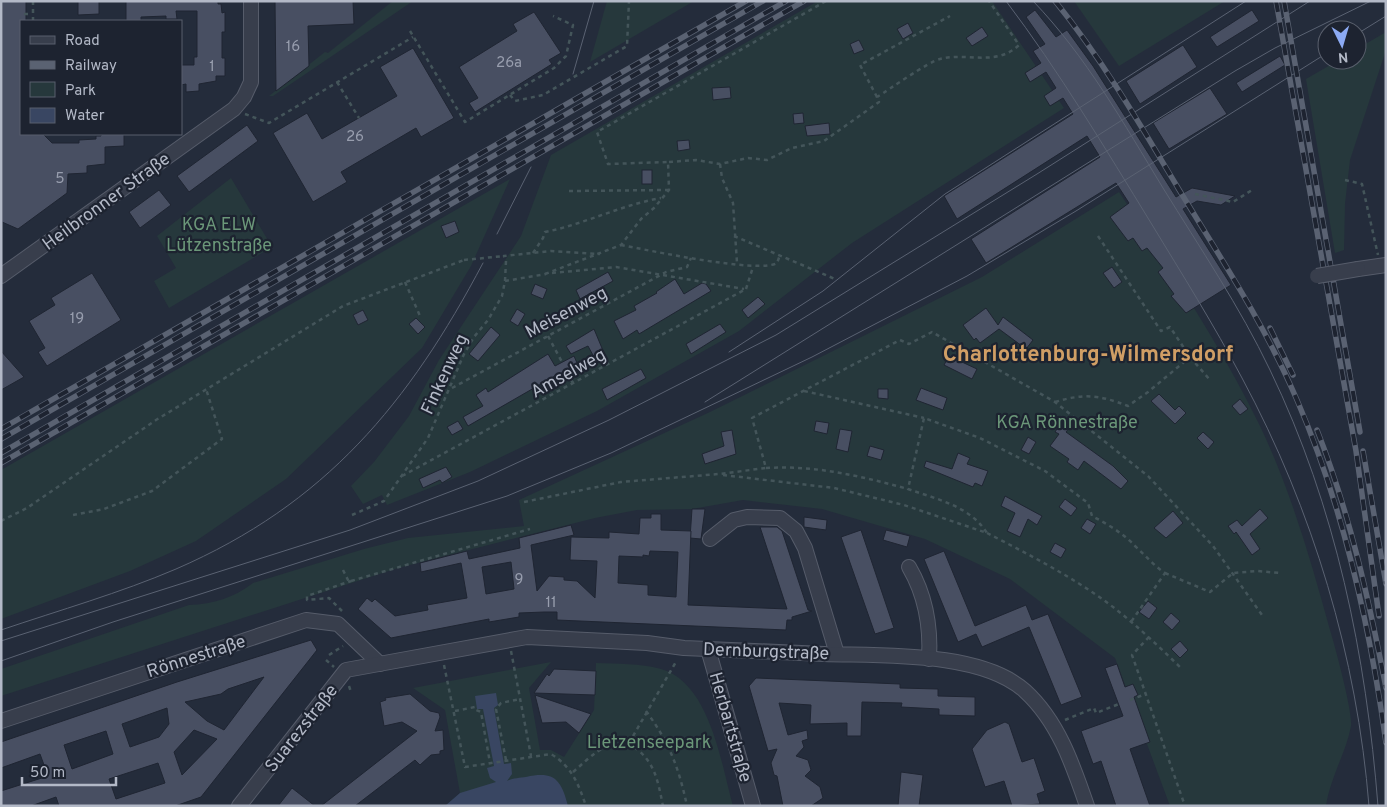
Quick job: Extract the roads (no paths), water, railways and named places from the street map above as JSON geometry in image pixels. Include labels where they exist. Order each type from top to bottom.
[{"type":"street","name":"Heilbronner Straße","points":[[1,276],[234,109],[244,97],[251,82],[250,1]]},
{"type":"street","points":[[1317,276],[1358,269],[1382,261]]},
{"type":"street","points":[[710,539],[734,520],[747,517],[780,518],[796,531],[805,548],[838,654]]},
{"type":"street","points":[[909,567],[917,582],[928,619],[929,659]]},
{"type":"street","name":"Rönnestraße","points":[[1,721],[306,620],[338,624],[376,664]]},
{"type":"street","name":"Dernburgstraße","points":[[376,664],[528,637],[647,643],[684,648],[929,659],[974,666],[1001,674],[1025,690],[1048,716],[1062,743],[1087,806]]},
{"type":"street","name":"Herbartstraße","points":[[708,649],[753,806]]},
{"type":"street","name":"Suarezstraße","points":[[239,806],[346,670],[376,664]]},
{"type":"water","points":[[496,693],[498,705],[494,708],[504,764],[511,763],[512,774],[507,781],[536,775],[550,776],[559,783],[568,806],[445,806],[460,793],[496,782],[490,778],[487,768],[494,766],[483,709],[477,709],[475,696]]},
{"type":"tram line","points":[[573,74],[594,1]]},
{"type":"tram line","points":[[1006,1],[1063,82],[1151,223],[1198,300],[1242,378],[1267,428],[1290,480],[1328,586],[1354,695],[1363,750],[1369,806]]},
{"type":"tram line","points":[[1033,1],[1070,44],[1119,115],[1246,323],[1270,370],[1293,422],[1330,528],[1344,582],[1356,637],[1365,693],[1373,749],[1378,806]]},
{"type":"tram line","points":[[729,352],[823,291],[945,194],[1246,1]]},
{"type":"tram line","points":[[1,641],[350,530],[478,481],[609,420],[776,335],[1037,174],[1310,1]]},
{"type":"tram line","points":[[705,402],[1235,71],[1275,48],[1371,1]]},
{"type":"tram line","points":[[1367,28],[1386,16]]},
{"type":"tram line","points":[[1,661],[113,622],[507,496],[611,453],[812,357],[967,276],[1076,211],[1317,59]]},
{"type":"tram line","points":[[497,234],[531,167]]},
{"type":"tram line","points":[[1,630],[112,594],[176,569],[229,543],[277,513],[320,481],[358,444],[393,404],[425,361],[455,314],[483,263]]},
{"type":"railway","points":[[1,429],[746,1]]},
{"type":"railway","points":[[1,439],[763,1]]},
{"type":"railway","points":[[1,453],[786,1]]},
{"type":"railway","points":[[1,463],[804,1]]},
{"type":"railway","points":[[1055,1],[1089,46],[1120,92],[1226,266],[1271,345],[1297,400],[1314,441],[1342,526],[1353,568],[1372,655],[1386,743]]},
{"type":"railway","points":[[1276,1],[1356,451],[1379,616]]},
{"type":"railway","points":[[1284,1],[1360,432]]},
{"type":"railway","points":[[1270,328],[1293,375]]},
{"type":"railway","points":[[1317,430],[1339,493],[1358,558],[1386,688]]},
{"type":"railway","points":[[1363,451],[1386,584]]},
{"type":"district","name":"Charlottenburg-Wilmersdorf","points":[[1088,353]]},
{"type":"park label","name":"KGA ELW Lützenstraße","points":[[219,234]]},
{"type":"park label","name":"KGA Rönnestraße","points":[[1067,422]]},
{"type":"park label","name":"Lietzenseepark","points":[[649,742]]}]
